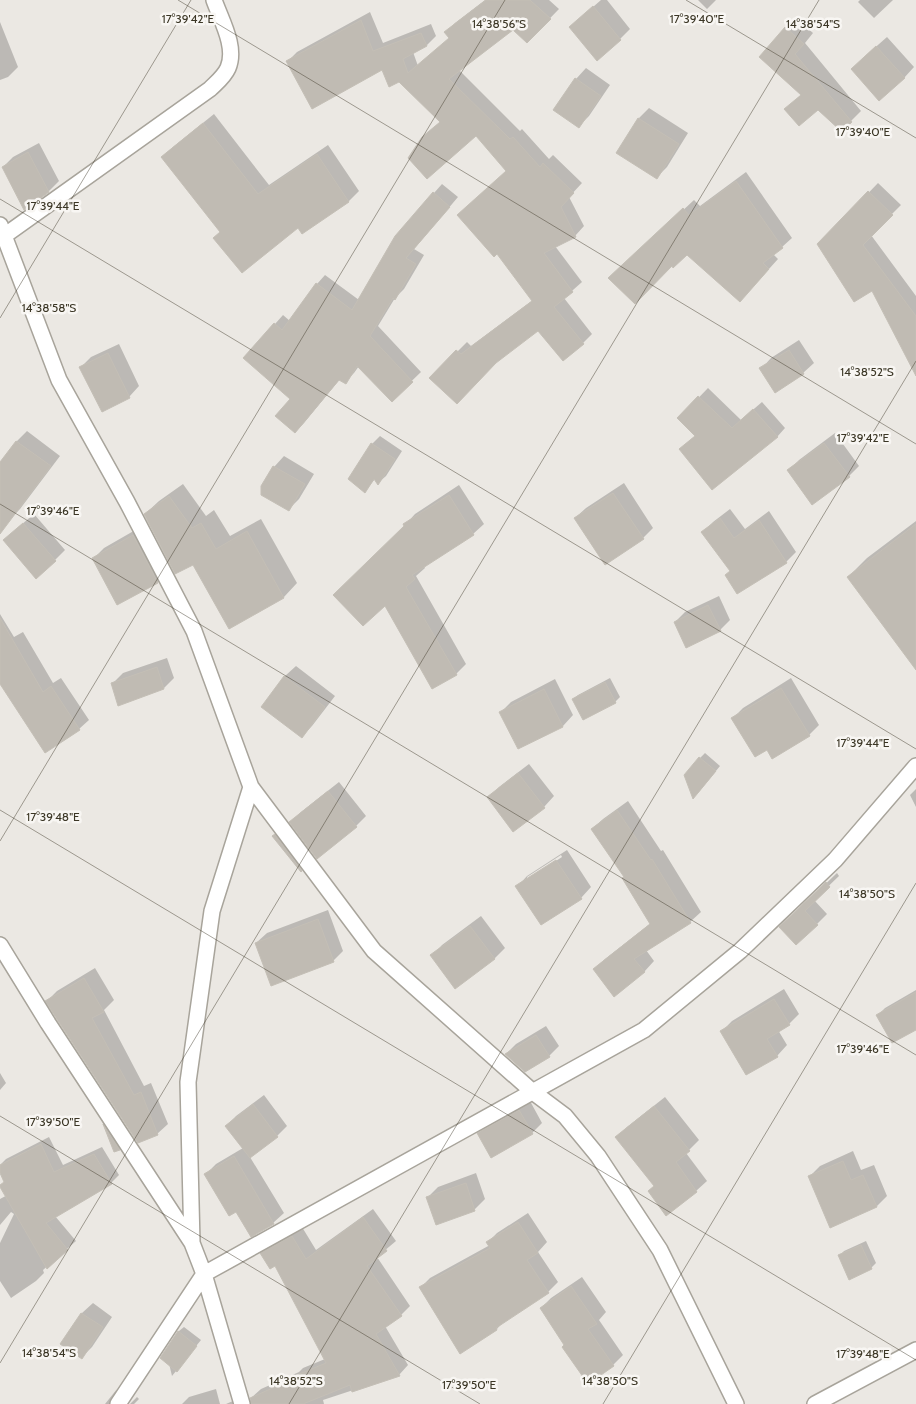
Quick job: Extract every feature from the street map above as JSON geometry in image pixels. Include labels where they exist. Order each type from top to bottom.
[{"type":"street","points":[[214,0],[229,40],[231,59],[228,69],[222,78],[210,89],[2,231],[59,380],[127,502],[194,631],[251,788],[374,951],[533,1092],[565,1116],[598,1156],[660,1250],[736,1404]]},
{"type":"street","points":[[118,1404],[204,1274],[644,1030],[740,951],[835,860],[916,766]]},
{"type":"street","points":[[192,1243],[188,1082],[212,911],[251,788]]},
{"type":"street","points":[[0,945],[48,1023],[192,1243],[204,1274],[242,1404]]},
{"type":"street","points":[[815,1404],[916,1350]]},
{"type":"building","points":[[486,0],[530,0],[551,19],[527,43],[513,30],[449,79],[510,139],[513,137],[540,167],[543,163],[574,193],[561,207],[576,237],[544,253],[573,292],[554,307],[584,344],[563,361],[538,331],[496,363],[457,404],[429,378],[456,350],[461,354],[532,301],[497,254],[494,257],[457,215],[506,171],[476,136],[427,179],[408,158],[422,137],[440,122],[399,82],[389,87],[382,70],[312,109],[286,61],[361,20],[373,51],[421,33],[427,46],[403,59],[408,73],[449,38],[444,32]]},
{"type":"building","points":[[593,6],[621,40],[597,61],[569,27]]},
{"type":"building","points":[[785,27],[804,44],[795,54],[852,122],[842,132],[818,110],[799,126],[784,109],[801,95],[759,57]]},
{"type":"building","points":[[876,46],[905,78],[879,101],[851,69]]},
{"type":"building","points":[[575,78],[601,96],[579,128],[553,110]]},
{"type":"building","points":[[638,118],[679,144],[657,179],[616,153]]},
{"type":"building","points":[[203,123],[258,194],[317,154],[349,202],[302,234],[298,228],[242,273],[213,238],[220,232],[161,157]]},
{"type":"building","points":[[28,152],[49,192],[24,210],[2,167]]},
{"type":"building","points":[[736,181],[783,248],[763,263],[769,269],[740,302],[687,255],[673,268],[672,266],[635,304],[608,278],[683,208],[689,215]]},
{"type":"building","points":[[868,191],[893,215],[863,245],[916,316],[916,376],[872,291],[854,302],[817,244]]},
{"type":"building","points":[[433,192],[450,207],[406,258],[416,264],[395,300],[393,298],[370,336],[413,382],[392,402],[357,366],[346,384],[339,380],[295,433],[275,416],[290,399],[243,358],[274,323],[282,330],[316,283],[352,310],[395,236]]},
{"type":"building","points":[[789,350],[804,374],[775,393],[759,368]]},
{"type":"building","points":[[108,353],[130,398],[102,412],[79,367]]},
{"type":"building","points":[[698,396],[732,428],[753,409],[778,437],[712,490],[679,449],[695,436],[677,418]]},
{"type":"building","points":[[16,441],[51,466],[0,534],[0,462]]},
{"type":"building","points":[[371,443],[395,459],[378,485],[374,479],[365,493],[348,479]]},
{"type":"building","points":[[824,443],[850,477],[812,505],[787,470]]},
{"type":"building","points":[[273,466],[305,484],[289,511],[261,495],[261,486]]},
{"type":"building","points":[[613,493],[644,539],[605,565],[574,518]]},
{"type":"building","points":[[449,495],[474,535],[412,575],[415,579],[406,587],[457,675],[432,689],[385,606],[363,626],[333,595],[404,526],[403,524]]},
{"type":"building","points":[[169,496],[192,528],[201,523],[216,549],[247,531],[284,598],[229,629],[193,565],[175,574],[144,514]]},
{"type":"building","points":[[720,518],[734,538],[759,520],[787,563],[737,594],[725,575],[730,571],[701,532]]},
{"type":"building","points":[[23,523],[56,561],[36,579],[3,540]]},
{"type":"building","points":[[916,524],[916,670],[847,577]]},
{"type":"building","points":[[133,535],[158,583],[117,605],[92,558]]},
{"type":"building","points":[[708,605],[721,631],[686,648],[674,622]]},
{"type":"building","points":[[0,618],[43,692],[51,686],[80,730],[45,753],[0,684]]},
{"type":"building","points":[[157,667],[164,689],[118,706],[111,683]]},
{"type":"building","points":[[284,676],[325,707],[302,738],[261,707]]},
{"type":"building","points":[[605,682],[616,703],[583,720],[572,699]]},
{"type":"building","points":[[781,688],[810,736],[772,759],[767,750],[755,757],[731,718]]},
{"type":"building","points":[[544,689],[563,727],[518,749],[499,712]]},
{"type":"building","points":[[699,757],[716,771],[693,799],[684,775]]},
{"type":"building","points":[[518,773],[545,808],[513,832],[487,797]]},
{"type":"building","points":[[328,791],[357,827],[317,859],[289,822]]},
{"type":"building","points":[[617,810],[652,859],[691,923],[634,959],[645,972],[614,997],[593,969],[650,924],[622,878],[624,877],[591,829]]},
{"type":"building","points":[[275,834],[302,871],[301,872],[272,836]]},
{"type":"building","points":[[556,860],[582,899],[541,925],[515,886]]},
{"type":"building","points":[[826,882],[830,887],[805,911],[818,925],[796,945],[779,927]]},
{"type":"building","points":[[318,919],[334,962],[271,986],[255,943]]},
{"type":"building","points":[[470,926],[495,959],[455,989],[430,955]]},
{"type":"building","points":[[84,978],[104,1012],[92,1018],[134,1095],[141,1092],[158,1135],[138,1143],[45,1001]]},
{"type":"building","points":[[916,992],[916,1030],[892,1043],[876,1015]]},
{"type":"building","points":[[774,999],[790,1025],[767,1039],[778,1057],[746,1075],[720,1031]]},
{"type":"building","points":[[536,1035],[550,1057],[525,1072],[505,1054]]},
{"type":"building","points":[[253,1104],[278,1137],[250,1158],[225,1126]]},
{"type":"building","points":[[654,1106],[690,1151],[676,1162],[697,1192],[666,1216],[648,1191],[654,1186],[615,1137]]},
{"type":"building","points":[[519,1110],[533,1134],[491,1158],[477,1133]]},
{"type":"building","points":[[103,1124],[120,1150],[114,1152]]},
{"type":"building","points":[[41,1144],[54,1172],[94,1154],[112,1184],[46,1223],[68,1250],[47,1269],[0,1187],[4,1182],[0,1173],[0,1165]]},
{"type":"building","points":[[234,1156],[274,1224],[251,1237],[236,1212],[229,1216],[204,1174]]},
{"type":"building","points":[[843,1161],[851,1180],[863,1175],[877,1207],[830,1228],[808,1176]]},
{"type":"building","points":[[466,1183],[475,1211],[436,1225],[426,1197]]},
{"type":"building","points":[[363,1217],[387,1251],[367,1266],[402,1316],[376,1334],[400,1376],[352,1392],[350,1385],[303,1404],[251,1404],[250,1398],[293,1379],[292,1377],[326,1363],[275,1266],[270,1269],[260,1253],[292,1236],[306,1259]]},
{"type":"building","points":[[518,1222],[538,1253],[527,1260],[549,1293],[460,1354],[419,1287],[490,1248],[486,1242]]},
{"type":"building","points":[[861,1245],[872,1269],[849,1280],[838,1255]]},
{"type":"building","points":[[571,1286],[597,1324],[588,1329],[614,1366],[588,1384],[562,1347],[564,1345],[540,1308]]},
{"type":"building","points":[[81,1313],[103,1327],[82,1359],[60,1344]]},
{"type":"building","points":[[178,1331],[197,1346],[177,1372],[160,1358]]}]
